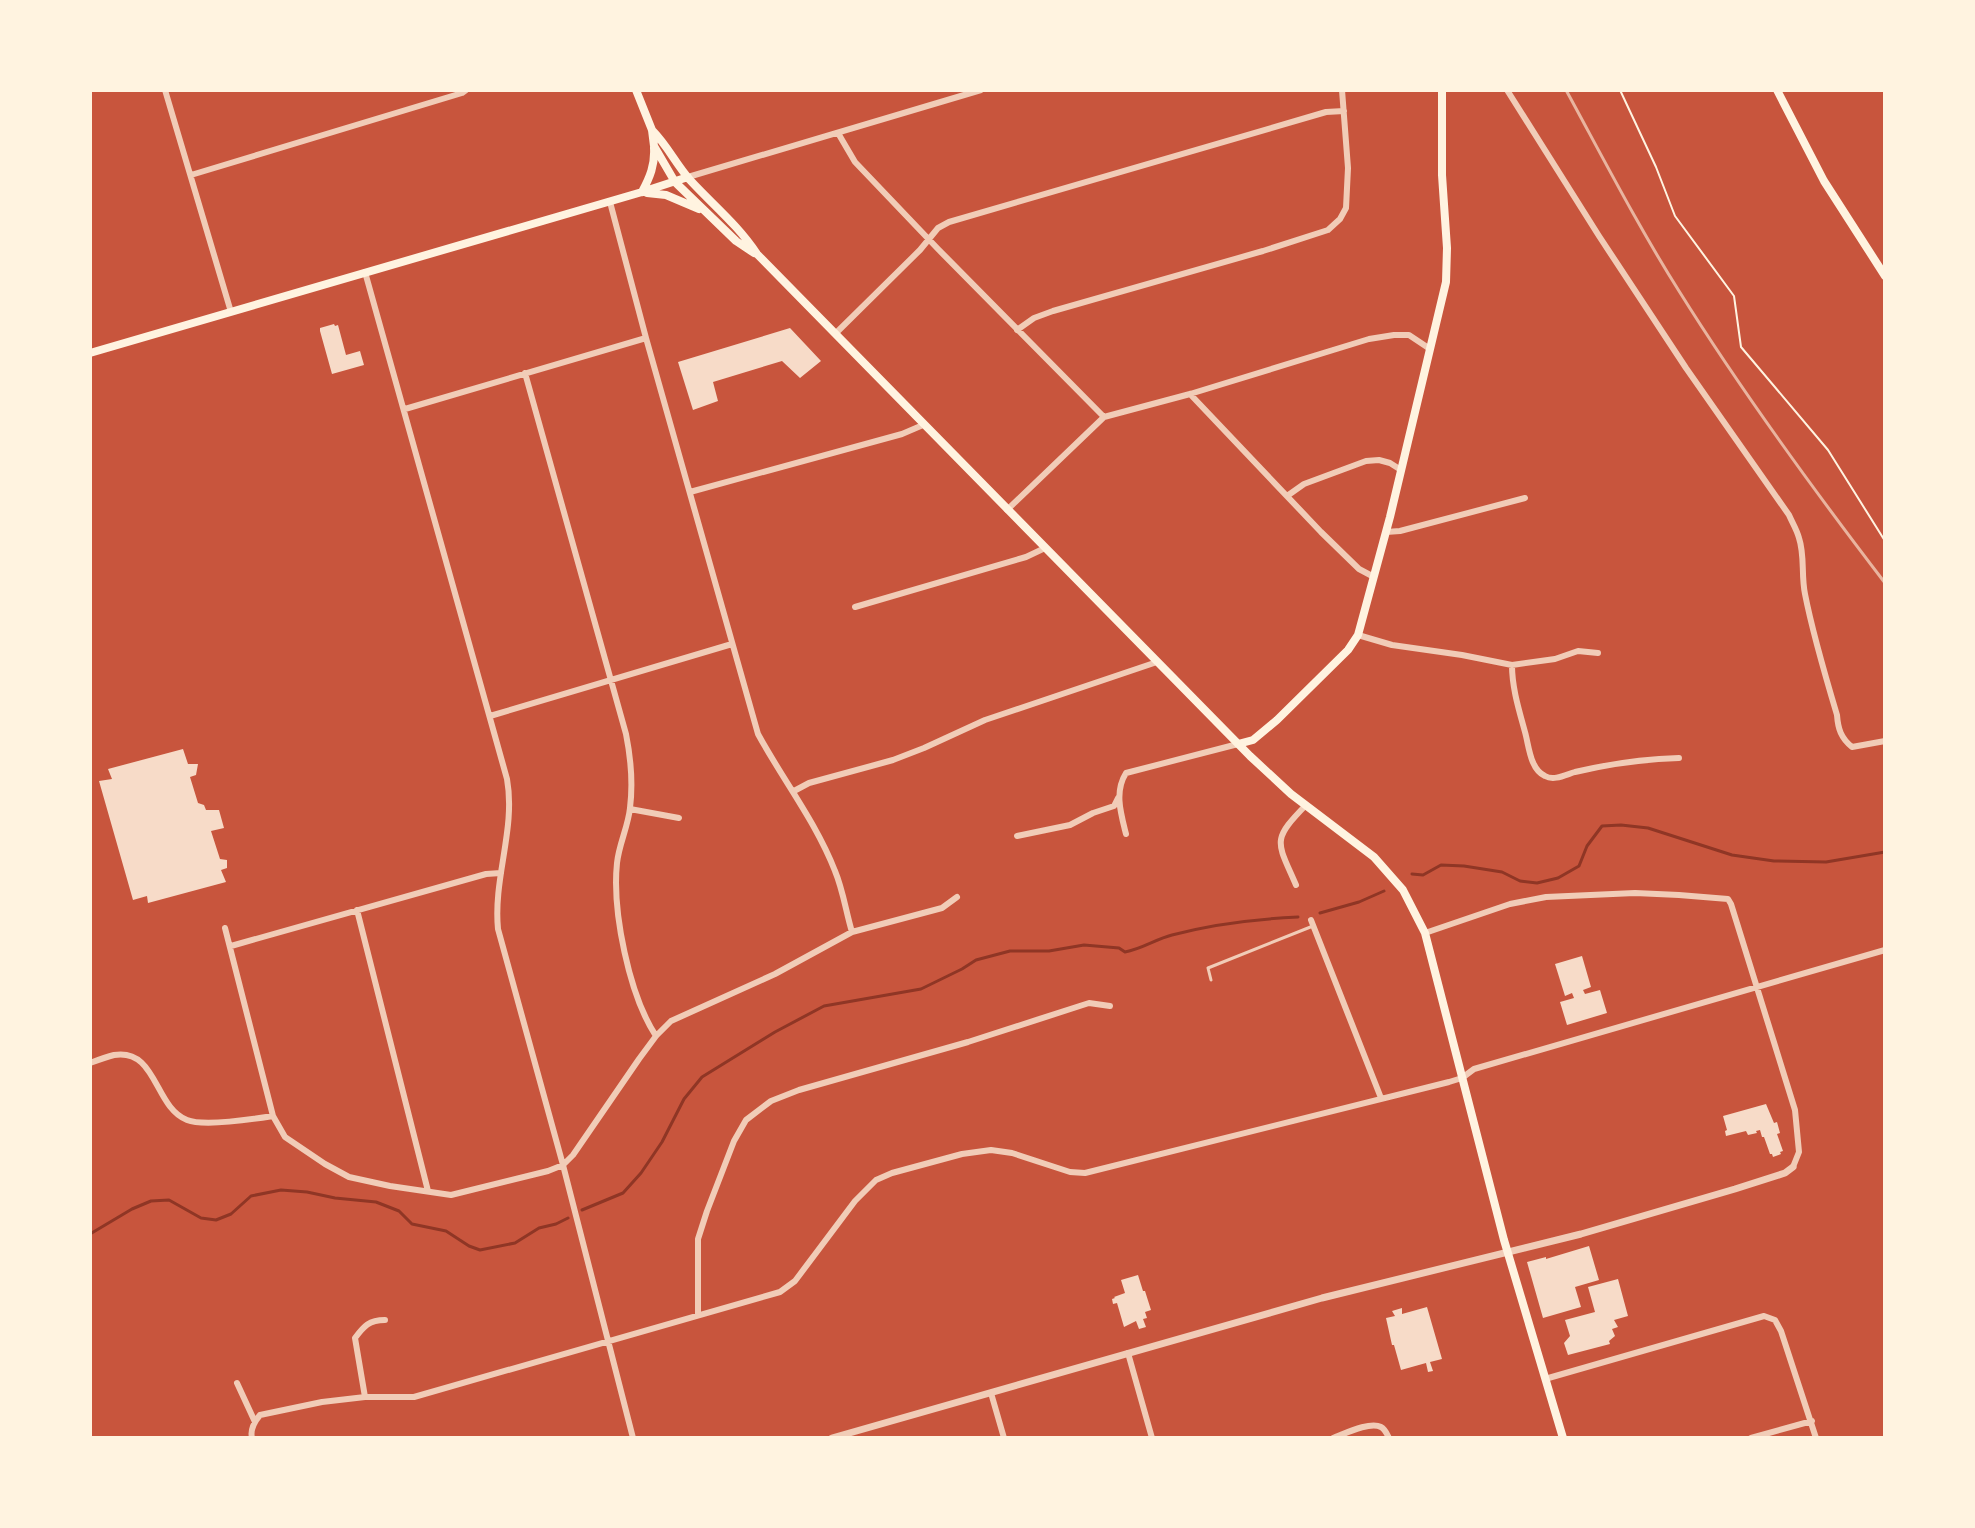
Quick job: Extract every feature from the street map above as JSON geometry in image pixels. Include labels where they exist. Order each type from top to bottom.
[{"type":"main road","points":[[636,90],[652,130],[655,159],[642,192]]},
{"type":"main road","points":[[1238,744],[1253,740],[1277,720],[1348,650],[1358,635],[1446,282],[1442,90]]},
{"type":"main road","points":[[1777,90],[1824,181],[1885,276]]},
{"type":"main road","points":[[652,130],[664,141],[688,177],[744,235],[757,254],[1238,744],[1291,794],[1374,857],[1403,890],[1425,933],[1508,1251],[1563,1438]]},
{"type":"main road","points":[[654,146],[675,182],[736,241],[757,254]]},
{"type":"main road","points":[[90,353],[688,177]]},
{"type":"main road","points":[[642,192],[666,195],[708,215]]},
{"type":"street","points":[[165,90],[231,312]]},
{"type":"street","points":[[191,175],[466,90]]},
{"type":"street","points":[[688,177],[981,90]]},
{"type":"street","points":[[1017,330],[1034,318],[1053,311],[1328,230],[1346,208],[1348,168],[1342,90]]},
{"type":"street","points":[[1507,90],[1686,368],[1789,515],[1799,537],[1804,587],[1815,642],[1844,740],[1852,747],[1885,741]]},
{"type":"street","points":[[835,334],[938,228],[966,216],[1326,112],[1344,111]]},
{"type":"street","points":[[838,133],[855,162],[1104,417]]},
{"type":"street","points":[[610,202],[758,734],[820,837],[837,875],[852,932]]},
{"type":"street","points":[[365,272],[510,794],[511,809],[497,900],[498,929],[633,1438]]},
{"type":"street","points":[[1007,510],[1104,417],[1369,339],[1409,335],[1431,349]]},
{"type":"street","points":[[405,409],[646,338]]},
{"type":"street","points":[[525,373],[626,734],[631,762],[630,809],[617,861],[615,896],[621,937],[633,981],[644,1018],[656,1036]]},
{"type":"street","points":[[1190,394],[1359,569],[1374,577]]},
{"type":"street","points":[[690,492],[902,434],[923,425]]},
{"type":"street","points":[[1287,496],[1304,484],[1366,461],[1379,460],[1401,470]]},
{"type":"street","points":[[1386,532],[1525,498]]},
{"type":"street","points":[[855,607],[1026,557],[1045,548]]},
{"type":"street","points":[[1358,635],[1392,645],[1512,665],[1555,659],[1578,651],[1598,653]]},
{"type":"street","points":[[490,716],[732,644]]},
{"type":"street","points":[[794,791],[809,783],[914,752],[985,720],[1157,662]]},
{"type":"street","points":[[1512,665],[1519,709],[1535,767],[1542,775],[1553,779],[1649,759],[1679,758]]},
{"type":"street","points":[[1017,836],[1070,825],[1114,806],[1126,773],[1238,744]]},
{"type":"street","points":[[1118,798],[1126,834]]},
{"type":"street","points":[[1296,885],[1280,847],[1280,838],[1284,828],[1306,805]]},
{"type":"street","points":[[630,809],[679,818]]},
{"type":"street","points":[[231,946],[486,874],[501,873]]},
{"type":"street","points":[[832,1438],[1322,1298],[1581,1234],[1735,1189],[1785,1173],[1793,1167],[1799,1152],[1795,1110],[1728,899],[1635,893],[1546,897],[1510,904],[1425,933]]},
{"type":"street","points":[[225,928],[273,1116],[285,1137],[349,1177],[451,1195],[563,1165],[656,1036],[671,1021],[775,974],[852,932],[942,908],[957,897]]},
{"type":"street","points":[[357,910],[428,1191]]},
{"type":"street","points":[[1312,923],[1381,1098]]},
{"type":"street","points":[[252,1438],[255,1422],[260,1415],[322,1402],[365,1397],[414,1397],[780,1292],[795,1281],[855,1201],[876,1180],[892,1173],[962,1154],[991,1150],[1012,1153],[1070,1172],[1085,1173],[1462,1078],[1474,1069],[1885,950]]},
{"type":"street","points":[[698,1315],[698,1239],[707,1211],[734,1141],[746,1120],[771,1101],[1089,1003],[1110,1006]]},
{"type":"street","points":[[90,1063],[114,1055],[138,1059],[145,1065],[166,1102],[190,1121],[220,1122],[273,1116]]},
{"type":"street","points":[[1545,1379],[1764,1316],[1775,1320],[1781,1331],[1816,1438]]},
{"type":"street","points":[[365,1397],[355,1338],[372,1320],[385,1320]]},
{"type":"street","points":[[1128,1353],[1152,1438]]},
{"type":"street","points":[[237,1383],[255,1422]]},
{"type":"street","points":[[991,1393],[1004,1438]]},
{"type":"street","points":[[1751,1438],[1812,1421]]},
{"type":"street","points":[[1333,1438],[1364,1426],[1377,1425],[1389,1438]]},
{"type":"lane","points":[[1211,980],[1208,968],[1312,923]]},
{"type":"path","points":[[1620,90],[1675,216],[1734,296],[1741,347],[1828,450],[1885,541]]},
{"type":"building","points":[[338,325],[346,355],[360,351],[364,365],[332,374],[320,328]]},
{"type":"building","points":[[790,328],[821,361],[800,378],[782,361],[713,382],[718,401],[693,410],[678,362]]},
{"type":"building","points":[[183,749],[188,764],[198,764],[196,775],[190,777],[198,803],[204,805],[206,810],[219,810],[224,828],[211,831],[220,859],[227,860],[227,868],[221,870],[226,882],[148,903],[147,896],[133,900],[99,781],[112,779],[108,769]]},
{"type":"building","points":[[1582,956],[1591,987],[1583,990],[1585,994],[1600,990],[1607,1013],[1567,1025],[1560,1002],[1574,998],[1572,993],[1565,996],[1555,964]]},
{"type":"building","points":[[1766,1104],[1774,1123],[1777,1122],[1780,1133],[1777,1134],[1783,1151],[1773,1157],[1760,1130],[1748,1135],[1746,1131],[1726,1136],[1723,1116]]},
{"type":"building","points":[[1589,1246],[1599,1280],[1575,1287],[1581,1307],[1543,1318],[1527,1262]]},
{"type":"building","points":[[1138,1275],[1151,1310],[1145,1312],[1147,1318],[1143,1319],[1146,1327],[1139,1329],[1136,1321],[1124,1327],[1117,1303],[1113,1304],[1112,1299],[1125,1293],[1121,1280]]},
{"type":"building","points":[[1618,1279],[1628,1316],[1614,1320],[1618,1327],[1612,1329],[1615,1336],[1609,1341],[1610,1344],[1568,1355],[1564,1343],[1570,1336],[1565,1320],[1595,1312],[1588,1287]]},
{"type":"building","points":[[1427,1307],[1442,1359],[1430,1362],[1433,1371],[1428,1372],[1426,1363],[1401,1370],[1386,1318],[1395,1316],[1392,1311],[1402,1308],[1402,1314]]},
{"type":"waterway","points":[[1412,874],[1423,875],[1441,865],[1464,866],[1502,872],[1520,881],[1537,883],[1558,878],[1579,866],[1587,846],[1602,826],[1621,825],[1648,828],[1732,855],[1774,861],[1826,862],[1885,852]]},
{"type":"waterway","points":[[1320,913],[1384,891]]},
{"type":"waterway","points":[[582,1210],[623,1193],[641,1173],[662,1142],[684,1099],[702,1077],[824,1006],[921,989],[976,960],[1010,951],[1049,951],[1084,945],[1119,948],[1125,952],[1203,928],[1298,917]]},
{"type":"waterway","points":[[90,1234],[151,1201],[169,1200],[201,1218],[216,1220],[231,1214],[251,1196],[281,1190],[376,1202],[399,1211],[412,1224],[446,1231],[480,1250],[515,1243],[539,1228],[568,1218]]},
{"type":"railway","points":[[1566,90],[1649,242],[1703,329],[1779,440],[1885,583]]}]
